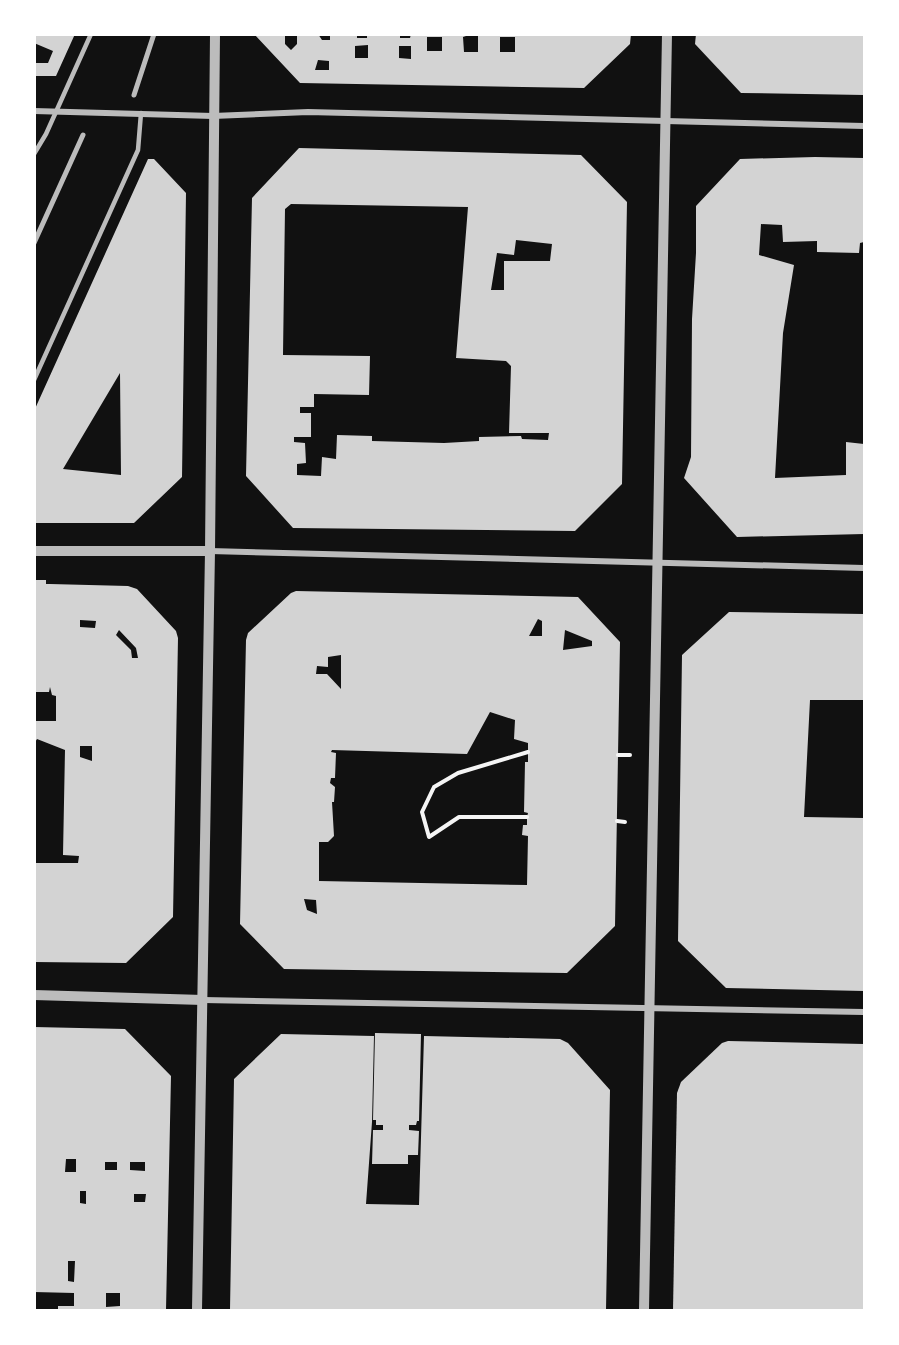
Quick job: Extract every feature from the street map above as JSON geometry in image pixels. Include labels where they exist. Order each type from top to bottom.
[{"type":"street","points":[[134,95],[154,34]]},
{"type":"street","points":[[197,1311],[210,551],[215,34]]},
{"type":"street","points":[[644,1311],[667,34]]},
{"type":"street","points":[[34,111],[213,116],[308,112],[864,126]]},
{"type":"street","points":[[34,243],[83,135]]},
{"type":"street","points":[[34,551],[210,551],[864,568]]},
{"type":"street","points":[[34,995],[864,1012]]},
{"type":"lane","points":[[34,154],[91,34]]},
{"type":"lane","points":[[34,380],[138,150],[141,113]]},
{"type":"path","points":[[527,817],[459,817],[429,837],[422,812],[434,787],[458,773],[528,752]]},
{"type":"path","points":[[618,755],[630,755]]},
{"type":"path","points":[[617,821],[625,822]]},
{"type":"building","points":[[34,34],[75,34],[56,76],[34,76],[34,63],[48,63],[53,51],[34,43]]},
{"type":"building","points":[[254,34],[285,34],[285,44],[291,50],[297,44],[297,34],[318,34],[322,40],[330,40],[330,34],[357,34],[357,38],[367,38],[367,34],[400,34],[400,38],[410,38],[411,34],[472,34],[463,37],[464,52],[478,52],[478,34],[631,34],[630,44],[584,88],[300,83]],"holes":[[[427,37],[442,37],[442,51],[427,51]],[[500,37],[515,37],[515,52],[500,52]],[[368,45],[368,58],[355,58],[355,46]],[[399,46],[411,46],[411,59],[399,58]],[[318,60],[329,61],[329,70],[315,70]]]},
{"type":"building","points":[[696,34],[864,34],[864,95],[741,93],[695,44]]},
{"type":"building","points":[[299,148],[581,155],[627,202],[622,484],[575,531],[293,528],[246,476],[252,198]],"holes":[[[291,204],[468,207],[456,358],[506,361],[511,366],[509,433],[549,433],[548,440],[522,439],[521,436],[479,437],[479,441],[444,443],[372,441],[372,436],[337,435],[336,459],[322,457],[321,476],[297,475],[297,464],[306,463],[305,443],[294,442],[294,437],[311,437],[311,413],[300,413],[300,407],[314,407],[314,394],[369,395],[370,356],[283,355],[285,209]],[[516,240],[552,244],[550,261],[504,261],[504,290],[491,290],[497,253],[514,255]]]},
{"type":"building","points":[[864,158],[864,242],[860,243],[859,253],[817,252],[817,241],[783,242],[782,225],[761,224],[759,255],[794,265],[783,333],[775,478],[846,475],[846,442],[864,444],[864,534],[737,537],[684,478],[691,457],[696,206],[740,159]]},
{"type":"building","points":[[148,159],[154,159],[186,193],[182,477],[134,523],[34,523],[34,411]],"holes":[[[120,373],[121,475],[63,469]]]},
{"type":"building","points":[[34,580],[46,580],[46,584],[128,586],[137,589],[176,631],[178,638],[173,917],[126,963],[34,962],[34,863],[78,863],[79,856],[63,855],[65,750],[37,739],[34,744],[34,721],[56,721],[56,696],[52,695],[50,687],[49,692],[34,692]],"holes":[[[80,620],[96,621],[95,628],[80,627]],[[119,630],[136,648],[138,658],[132,658],[131,650],[116,635]],[[80,746],[92,746],[92,761],[80,757]]]},
{"type":"building","points":[[296,591],[578,597],[620,642],[615,926],[567,973],[284,969],[240,924],[246,640],[248,633]],"holes":[[[538,619],[542,621],[542,636],[529,636]],[[565,630],[592,641],[592,646],[563,650]],[[341,655],[341,689],[327,674],[316,674],[317,666],[328,667],[328,657]],[[490,712],[515,720],[514,739],[528,743],[528,762],[525,762],[524,812],[528,813],[527,825],[523,825],[522,835],[528,836],[527,885],[319,881],[319,842],[328,842],[334,836],[332,802],[334,802],[335,787],[330,783],[331,778],[335,778],[336,753],[331,752],[332,750],[467,754]],[[304,899],[316,900],[317,914],[307,910]]]},
{"type":"building","points":[[729,612],[864,614],[864,700],[810,700],[804,817],[864,818],[864,991],[726,988],[678,941],[682,655]]},
{"type":"building","points":[[34,1027],[125,1029],[171,1076],[166,1310],[58,1310],[58,1306],[74,1306],[74,1293],[34,1292]],"holes":[[[66,1159],[76,1159],[76,1172],[65,1172]],[[105,1162],[117,1162],[117,1170],[105,1170]],[[130,1162],[145,1162],[145,1171],[130,1170]],[[80,1191],[86,1191],[86,1204],[80,1203]],[[134,1194],[146,1194],[145,1202],[134,1202]],[[68,1261],[75,1261],[74,1282],[68,1281]],[[106,1293],[120,1293],[120,1306],[106,1307]]]},
{"type":"building","points":[[375,1033],[421,1034],[419,1121],[416,1125],[409,1125],[409,1130],[419,1131],[418,1155],[408,1155],[408,1164],[372,1164],[373,1130],[383,1130],[383,1125],[376,1125],[376,1120],[373,1120]]},
{"type":"building","points":[[281,1034],[374,1036],[372,1122],[366,1204],[419,1205],[424,1036],[560,1039],[568,1043],[610,1090],[606,1310],[230,1310],[234,1079]]},
{"type":"building","points":[[728,1041],[864,1044],[864,1310],[673,1310],[677,1093],[681,1082],[722,1043]]}]
